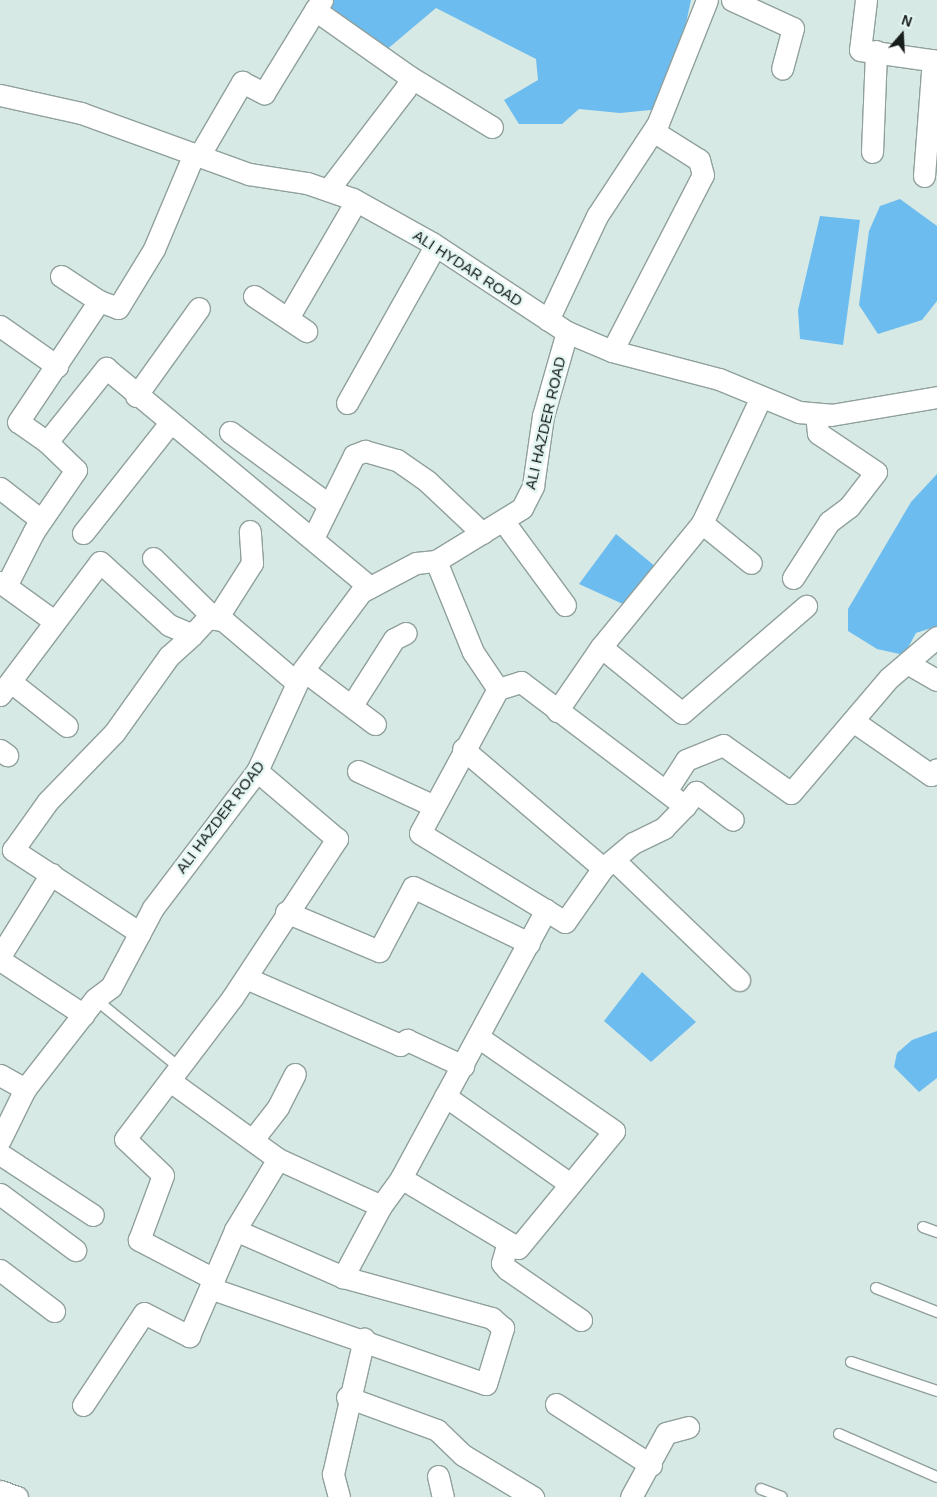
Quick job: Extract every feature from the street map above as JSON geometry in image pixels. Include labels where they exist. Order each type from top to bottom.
[{"type":"street","points":[[548,320],[598,216],[652,131],[683,68],[706,0]]},
{"type":"street","points":[[732,0],[793,28],[782,69]]},
{"type":"street","points":[[866,0],[860,50],[935,60],[924,176]]},
{"type":"street","points":[[61,276],[99,302],[118,308],[154,250],[197,155],[242,82],[264,93],[318,5],[410,77],[492,127]]},
{"type":"street","points":[[872,152],[876,51]]},
{"type":"street","points":[[328,190],[410,77]]},
{"type":"street","name":"ALI HYDAR ROAD","points":[[0,95],[81,113],[249,174],[328,190],[356,200],[435,246],[567,332],[612,351],[719,379],[761,397],[816,414],[894,407],[937,397]]},
{"type":"street","points":[[612,351],[703,175],[698,160],[652,131]]},
{"type":"street","points":[[288,318],[356,200]]},
{"type":"street","points":[[347,402],[435,246]]},
{"type":"street","points":[[254,296],[306,330]]},
{"type":"street","points":[[54,621],[3,584],[41,520],[76,470],[47,442],[18,422],[99,302]]},
{"type":"street","points":[[136,396],[199,308]]},
{"type":"street","points":[[0,326],[56,366]]},
{"type":"street","name":"ALI HAZDER ROAD","points":[[0,1140],[25,1089],[90,1007],[112,987],[140,933],[215,821],[257,771],[300,676],[361,592],[416,563],[436,561],[504,522],[522,508],[534,486],[544,416],[567,332]]},
{"type":"street","points":[[47,442],[106,368],[169,424],[314,536],[370,587]]},
{"type":"street","points":[[557,711],[601,647],[702,523],[761,397]]},
{"type":"street","points":[[793,578],[829,522],[849,507],[876,472],[818,433],[816,414]]},
{"type":"street","points":[[83,533],[169,424]]},
{"type":"street","points":[[230,432],[328,504]]},
{"type":"street","points":[[314,536],[328,504],[354,455],[364,451],[396,460],[427,480],[482,533]]},
{"type":"street","points":[[0,488],[41,520]]},
{"type":"street","points":[[504,522],[565,605]]},
{"type":"street","points":[[702,523],[750,563]]},
{"type":"street","points":[[140,933],[51,874],[7,856],[48,802],[114,733],[169,656],[215,617],[252,563],[250,531]]},
{"type":"street","points":[[153,558],[215,617],[300,676],[352,704],[375,724]]},
{"type":"street","points":[[436,561],[473,652],[498,689]]},
{"type":"street","points":[[68,726],[5,689],[100,562],[169,625],[192,635]]},
{"type":"street","points":[[601,647],[682,713],[806,606]]},
{"type":"street","points":[[352,704],[394,639],[406,633]]},
{"type":"street","points":[[666,791],[686,760],[723,745],[791,793],[853,720],[907,663],[937,637]]},
{"type":"street","points":[[907,663],[937,680]]},
{"type":"street","points":[[685,806],[521,682],[498,689],[463,749],[420,833],[565,922],[609,864],[634,843],[664,828],[685,806],[696,792],[733,820]]},
{"type":"street","points":[[853,720],[931,775],[937,769]]},
{"type":"street","points":[[463,749],[609,864],[739,980]]},
{"type":"street","points":[[234,1230],[343,1277],[492,1318],[503,1328],[486,1384],[212,1284],[139,1240],[163,1175],[125,1139],[175,1075],[246,978],[286,912],[337,839],[257,771]]},
{"type":"street","points":[[358,771],[434,806]]},
{"type":"street","points":[[0,956],[51,874]]},
{"type":"street","points":[[286,912],[379,951],[413,887],[529,943]]},
{"type":"street","points":[[343,1277],[381,1206],[401,1178],[463,1066],[546,910]]},
{"type":"street","points":[[0,960],[90,1007]]},
{"type":"street","points":[[246,978],[400,1045],[407,1040],[463,1066]]},
{"type":"street","points":[[401,1178],[518,1248],[569,1183],[614,1131],[478,1037]]},
{"type":"street","points":[[254,1138],[278,1107],[296,1074]]},
{"type":"street","points":[[0,1075],[25,1089]]},
{"type":"street","points":[[175,1075],[278,1159],[381,1206]]},
{"type":"street","points":[[445,1096],[569,1183]]},
{"type":"street","points":[[0,1154],[93,1215]]},
{"type":"street","points":[[83,1405],[144,1313],[190,1336],[234,1230],[278,1159]]},
{"type":"street","points":[[0,1194],[75,1250]]},
{"type":"street","points":[[508,1242],[502,1263],[507,1269],[580,1320]]},
{"type":"street","points":[[0,1270],[54,1311]]},
{"type":"street","points":[[339,1497],[334,1474],[348,1397],[364,1339]]},
{"type":"street","points":[[348,1397],[437,1430],[464,1455],[532,1497]]},
{"type":"street","points":[[556,1404],[651,1465]]},
{"type":"street","points":[[631,1497],[651,1465],[666,1433],[688,1427]]},
{"type":"street","points":[[438,1476],[443,1497]]},
{"type":"street","points":[[0,1491],[17,1497]]},
{"type":"lane","points":[[90,1007],[175,1075]]},
{"type":"lane","points":[[923,1227],[937,1232]]},
{"type":"lane","points":[[876,1288],[937,1312]]},
{"type":"lane","points":[[851,1362],[937,1391]]},
{"type":"lane","points":[[839,1434],[937,1477]]},
{"type":"lane","points":[[761,1489],[782,1497]]},
{"type":"water","points":[[331,0],[691,0],[675,75],[661,109],[620,113],[579,109],[562,124],[519,124],[504,100],[538,80],[536,59],[436,8],[385,51],[327,4]]},
{"type":"water","points":[[900,199],[937,226],[937,301],[922,320],[878,334],[859,305],[869,231],[880,206]]},
{"type":"water","points":[[820,216],[860,220],[843,345],[800,339],[798,310]]},
{"type":"water","points":[[937,474],[937,626],[916,633],[904,655],[877,649],[848,631],[848,609],[911,502]]},
{"type":"water","points":[[616,534],[656,567],[625,605],[579,584]]},
{"type":"water","points":[[642,972],[696,1022],[651,1062],[604,1021]]},
{"type":"water","points":[[937,1031],[937,1078],[919,1092],[894,1067],[897,1053],[912,1040]]}]
